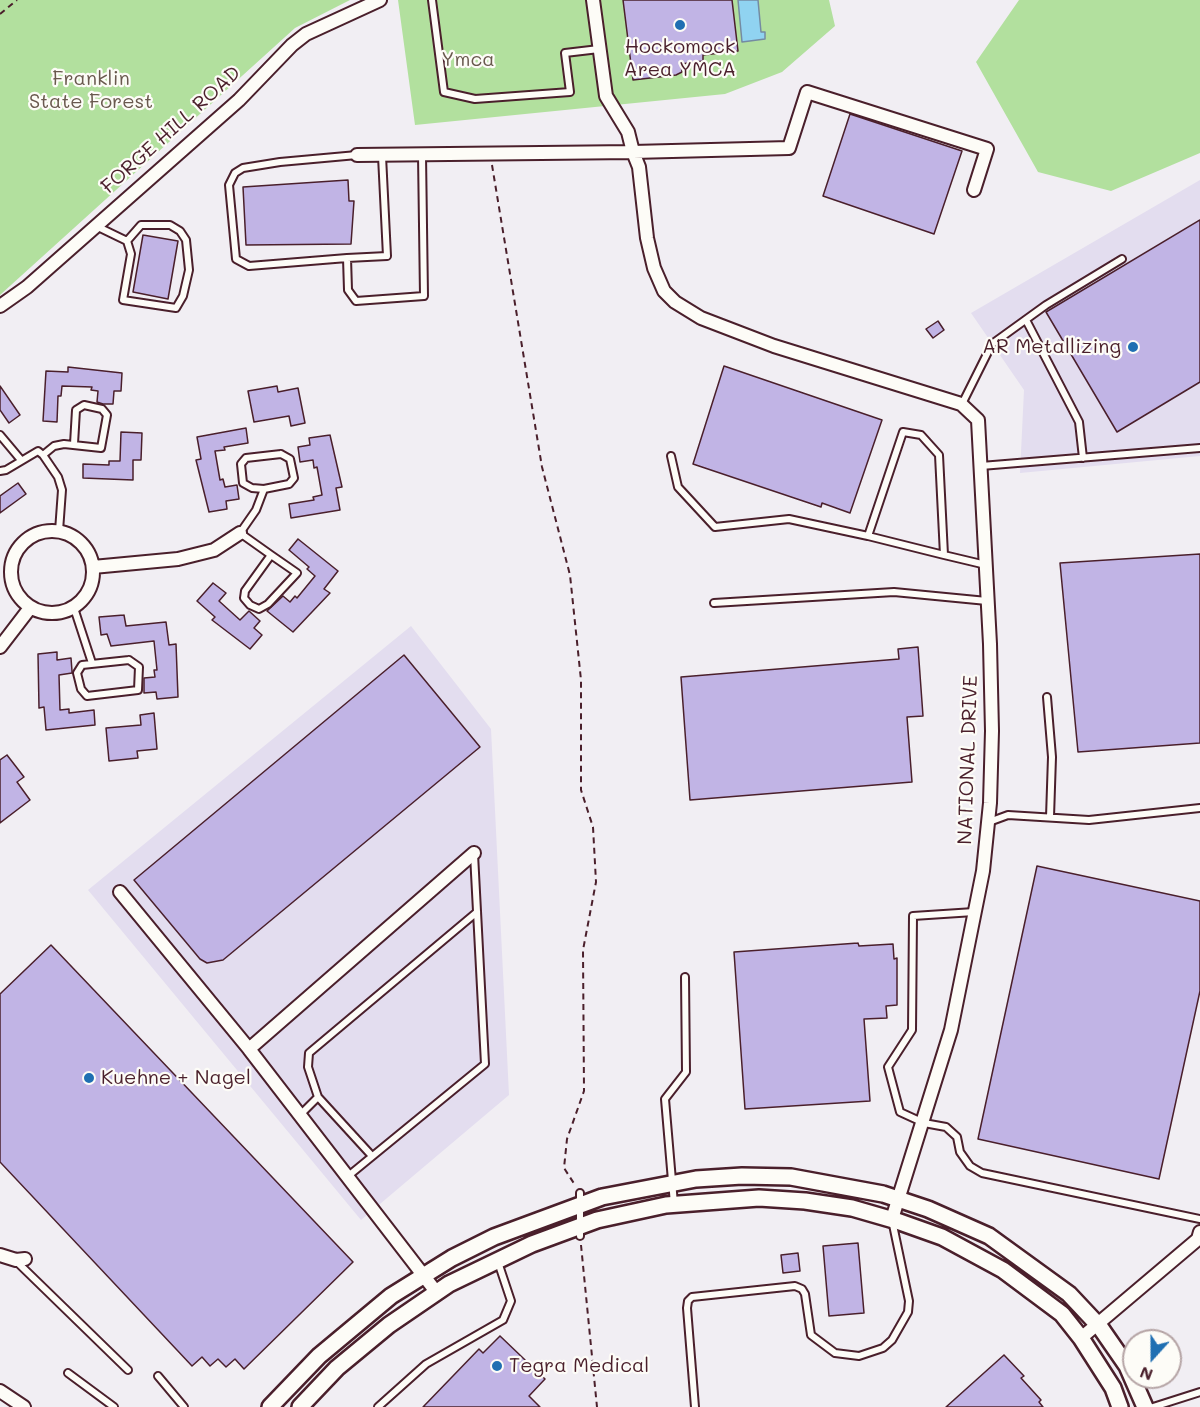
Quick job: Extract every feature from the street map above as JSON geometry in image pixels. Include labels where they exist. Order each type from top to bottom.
[{"type":"street","name":"FORGE HILL ROAD","points":[[0,306],[27,288],[239,100],[292,45],[306,34],[380,0]]},
{"type":"street","points":[[592,0],[606,96],[628,132],[639,167],[647,238],[654,268],[664,291],[675,302],[701,318],[774,346],[961,404]]},
{"type":"street","points":[[357,155],[789,148],[807,92],[987,149],[974,190]]},
{"type":"street","name":"NATIONAL DRIVE","points":[[892,1219],[924,1123],[951,1029],[974,912],[988,822],[992,731],[987,565],[981,466],[978,420],[961,404]]},
{"type":"street","points":[[59,531],[82,544],[93,567],[89,590],[74,608],[52,614],[30,608],[13,589],[11,564],[15,552],[34,534],[59,531]]},
{"type":"street","points":[[93,567],[178,559],[214,550],[240,533]]},
{"type":"street","points":[[0,647],[30,608]]},
{"type":"street","points":[[249,1049],[474,853]]},
{"type":"street","points":[[120,892],[249,1049],[437,1293]]},
{"type":"street","points":[[270,1407],[319,1356],[354,1325],[424,1276],[494,1237],[581,1199],[672,1183],[742,1176],[791,1177],[898,1199],[989,1236],[1069,1294],[1097,1324],[1127,1366],[1144,1407]]},
{"type":"street","points":[[300,1407],[337,1368],[372,1339],[437,1293],[532,1244],[674,1204],[759,1198],[805,1200],[852,1208],[892,1219],[942,1237],[1003,1270],[1062,1314],[1082,1338],[1113,1388],[1120,1407]]},
{"type":"street","points":[[1082,1338],[1198,1239],[1200,1232]]},
{"type":"street","points":[[0,1254],[20,1260]]},
{"type":"street","points":[[0,1391],[24,1407]]},
{"type":"lane","points":[[432,0],[444,92],[475,99],[570,92],[565,54],[600,49]]},
{"type":"lane","points":[[347,258],[348,290],[356,301],[424,296],[422,154]]},
{"type":"lane","points":[[357,155],[243,168],[235,173],[229,185],[236,259],[249,266],[387,256],[382,156]]},
{"type":"lane","points":[[95,226],[127,242],[131,254],[123,300],[176,308],[183,296],[189,270],[186,240],[180,231],[170,225],[141,225],[127,242]]},
{"type":"lane","points":[[961,404],[992,344],[1122,259]]},
{"type":"lane","points":[[1026,320],[1079,422],[1083,458]]},
{"type":"lane","points":[[43,455],[54,446],[74,444],[101,448],[107,415],[102,409],[84,405],[76,410],[74,444]]},
{"type":"lane","points":[[868,536],[903,432],[921,435],[939,455],[944,555]]},
{"type":"lane","points":[[0,435],[21,460]]},
{"type":"lane","points":[[981,466],[1200,448]]},
{"type":"lane","points":[[0,471],[6,470],[38,451],[43,455],[58,477],[62,490],[59,531]]},
{"type":"lane","points":[[281,454],[290,459],[294,478],[289,484],[264,489],[252,488],[243,483],[241,464],[246,458],[281,454]]},
{"type":"lane","points":[[671,456],[678,487],[715,527],[789,519],[987,565]]},
{"type":"lane","points":[[264,489],[256,510],[240,533],[272,555],[297,573],[268,604],[259,609],[250,605],[244,598],[245,591],[272,555]]},
{"type":"lane","points":[[714,603],[894,592],[988,601]]},
{"type":"lane","points":[[74,608],[92,663]]},
{"type":"lane","points":[[129,660],[139,667],[138,690],[87,696],[81,689],[77,674],[82,665],[92,663],[129,660]]},
{"type":"lane","points":[[1047,697],[1053,766],[1050,817]]},
{"type":"lane","points":[[988,822],[1008,815],[1089,820],[1200,808]]},
{"type":"lane","points":[[347,1178],[485,1064],[474,853]]},
{"type":"lane","points":[[372,1156],[318,1097],[308,1067],[309,1053],[477,912]]},
{"type":"lane","points":[[974,912],[912,916],[912,1030],[888,1067],[900,1112],[924,1123],[946,1127],[957,1137],[960,1152],[970,1166],[982,1173],[1200,1219]]},
{"type":"lane","points":[[674,1204],[665,1099],[686,1072],[685,977]]},
{"type":"lane","points":[[299,1115],[318,1097]]},
{"type":"lane","points":[[580,1231],[581,1199]]},
{"type":"lane","points":[[695,1407],[687,1308],[688,1301],[692,1297],[795,1286],[802,1289],[805,1294],[811,1335],[835,1353],[859,1356],[883,1348],[892,1340],[908,1312],[909,1301],[892,1219]]},
{"type":"lane","points":[[20,1260],[128,1370]]},
{"type":"lane","points":[[378,1407],[426,1364],[503,1320],[512,1301],[498,1260]]},
{"type":"lane","points":[[68,1373],[114,1407]]},
{"type":"lane","points":[[158,1376],[184,1407]]},
{"type":"lane","points":[[1153,1407],[1200,1392]]},
{"type":"path","points":[[0,14],[17,0]]},
{"type":"path","points":[[490,153],[542,467],[570,574],[581,680],[581,790],[593,827],[596,882],[583,950],[584,1091],[567,1139],[564,1168],[581,1199]]},
{"type":"path","points":[[580,1231],[597,1407]]},
{"type":"shaded area","points":[[1200,180],[1200,456],[1020,473],[1024,390],[971,313]]},
{"type":"shaded area","points":[[411,626],[491,729],[509,1095],[361,1220],[88,890]]},
{"type":"green space","name":"Franklin State Forest","points":[[0,0],[350,0],[295,28],[0,295]]},
{"type":"green space","name":"Ymca","points":[[398,0],[829,0],[835,26],[782,72],[725,94],[415,125]]},
{"type":"green space","points":[[1019,0],[1200,0],[1200,153],[1111,191],[1038,172],[976,62]]},
{"type":"water","points":[[738,0],[758,0],[761,32],[765,32],[765,39],[742,42]]},
{"type":"building","name":"Hockomock Area YMCA","points":[[623,0],[732,0],[738,51],[703,55],[703,61],[681,64],[682,72],[676,75],[633,80]]},
{"type":"building","points":[[850,114],[962,151],[934,234],[823,196]]},
{"type":"building","points":[[348,180],[349,201],[354,201],[351,244],[246,245],[243,187]]},
{"type":"building","name":"AR Metallizing","points":[[1200,220],[1200,382],[1117,432],[1046,312]]},
{"type":"building","points":[[143,235],[178,241],[168,299],[133,292]]},
{"type":"building","points":[[938,321],[944,330],[933,338],[926,329]]},
{"type":"building","points":[[724,366],[882,420],[850,513],[822,503],[821,507],[693,464]]},
{"type":"building","points":[[68,367],[122,373],[121,391],[114,391],[113,404],[103,404],[97,402],[98,391],[91,390],[92,387],[62,386],[61,396],[58,396],[57,422],[43,421],[46,371],[68,372]]},
{"type":"building","points":[[0,386],[20,415],[9,423],[0,410]]},
{"type":"building","points":[[277,386],[278,392],[298,388],[305,423],[291,426],[289,416],[254,422],[248,391]]},
{"type":"building","points":[[246,428],[248,443],[215,451],[220,480],[223,479],[225,487],[237,485],[239,499],[226,501],[227,509],[209,512],[196,460],[201,459],[197,437]]},
{"type":"building","points":[[121,432],[142,433],[141,460],[133,460],[133,480],[83,478],[83,464],[109,465],[109,461],[120,461]]},
{"type":"building","points":[[330,435],[342,487],[336,488],[340,510],[291,518],[289,504],[314,500],[313,497],[322,495],[317,467],[314,468],[313,460],[300,462],[298,447],[310,445],[309,438]]},
{"type":"building","points":[[18,483],[26,494],[0,513],[0,496]]},
{"type":"building","points":[[298,539],[338,571],[324,589],[330,593],[293,632],[267,611],[283,596],[290,602],[295,596],[297,598],[315,576],[307,569],[309,567],[289,550]]},
{"type":"building","points":[[1200,554],[1200,743],[1078,752],[1060,563]]},
{"type":"building","points":[[213,583],[226,593],[219,601],[240,620],[249,611],[260,621],[254,628],[262,635],[250,649],[212,620],[215,617],[197,601]]},
{"type":"building","points":[[124,615],[126,626],[166,622],[169,645],[176,644],[178,697],[157,699],[156,692],[144,693],[144,678],[155,677],[154,670],[157,670],[154,641],[111,646],[107,634],[101,635],[99,617]]},
{"type":"building","points":[[918,647],[923,716],[907,717],[912,782],[690,800],[681,677],[899,659],[898,649]]},
{"type":"building","points":[[57,652],[57,660],[71,658],[72,671],[72,673],[59,675],[60,710],[69,709],[69,713],[94,710],[95,725],[46,730],[44,707],[39,708],[38,654]]},
{"type":"building","points":[[404,655],[480,747],[223,960],[207,963],[200,959],[134,880]]},
{"type":"building","points":[[154,713],[157,749],[137,751],[138,758],[109,761],[106,728],[141,725],[140,715]]},
{"type":"building","points":[[7,755],[24,777],[17,782],[30,800],[0,823],[0,760]]},
{"type":"building","points":[[1037,866],[1200,901],[1200,991],[1159,1179],[978,1139]]},
{"type":"building","points":[[858,943],[859,946],[893,944],[894,959],[897,958],[897,1005],[886,1006],[887,1018],[864,1019],[870,1101],[745,1109],[734,952]]},
{"type":"building","name":"Kuehne + Nagel","points":[[51,945],[353,1262],[244,1369],[235,1359],[226,1367],[218,1359],[210,1366],[202,1357],[192,1366],[0,1162],[0,994]]},
{"type":"building","points":[[858,1243],[864,1313],[829,1316],[823,1246]]},
{"type":"building","points":[[798,1253],[800,1271],[783,1273],[781,1255]]},
{"type":"building","name":"Tegra Medical","points":[[500,1336],[545,1379],[529,1396],[540,1407],[423,1407],[479,1349],[483,1353]]},
{"type":"building","points":[[1004,1355],[1024,1376],[1021,1378],[1041,1400],[1039,1402],[1043,1407],[946,1407]]},
{"type":"place","name":"Hockomock Area YMCA","points":[[680,25]]},
{"type":"place","name":"AR Metallizing","points":[[1133,347]]},
{"type":"place","name":"Kuehne + Nagel","points":[[89,1078]]},
{"type":"place","name":"Tegra Medical","points":[[497,1366]]}]
